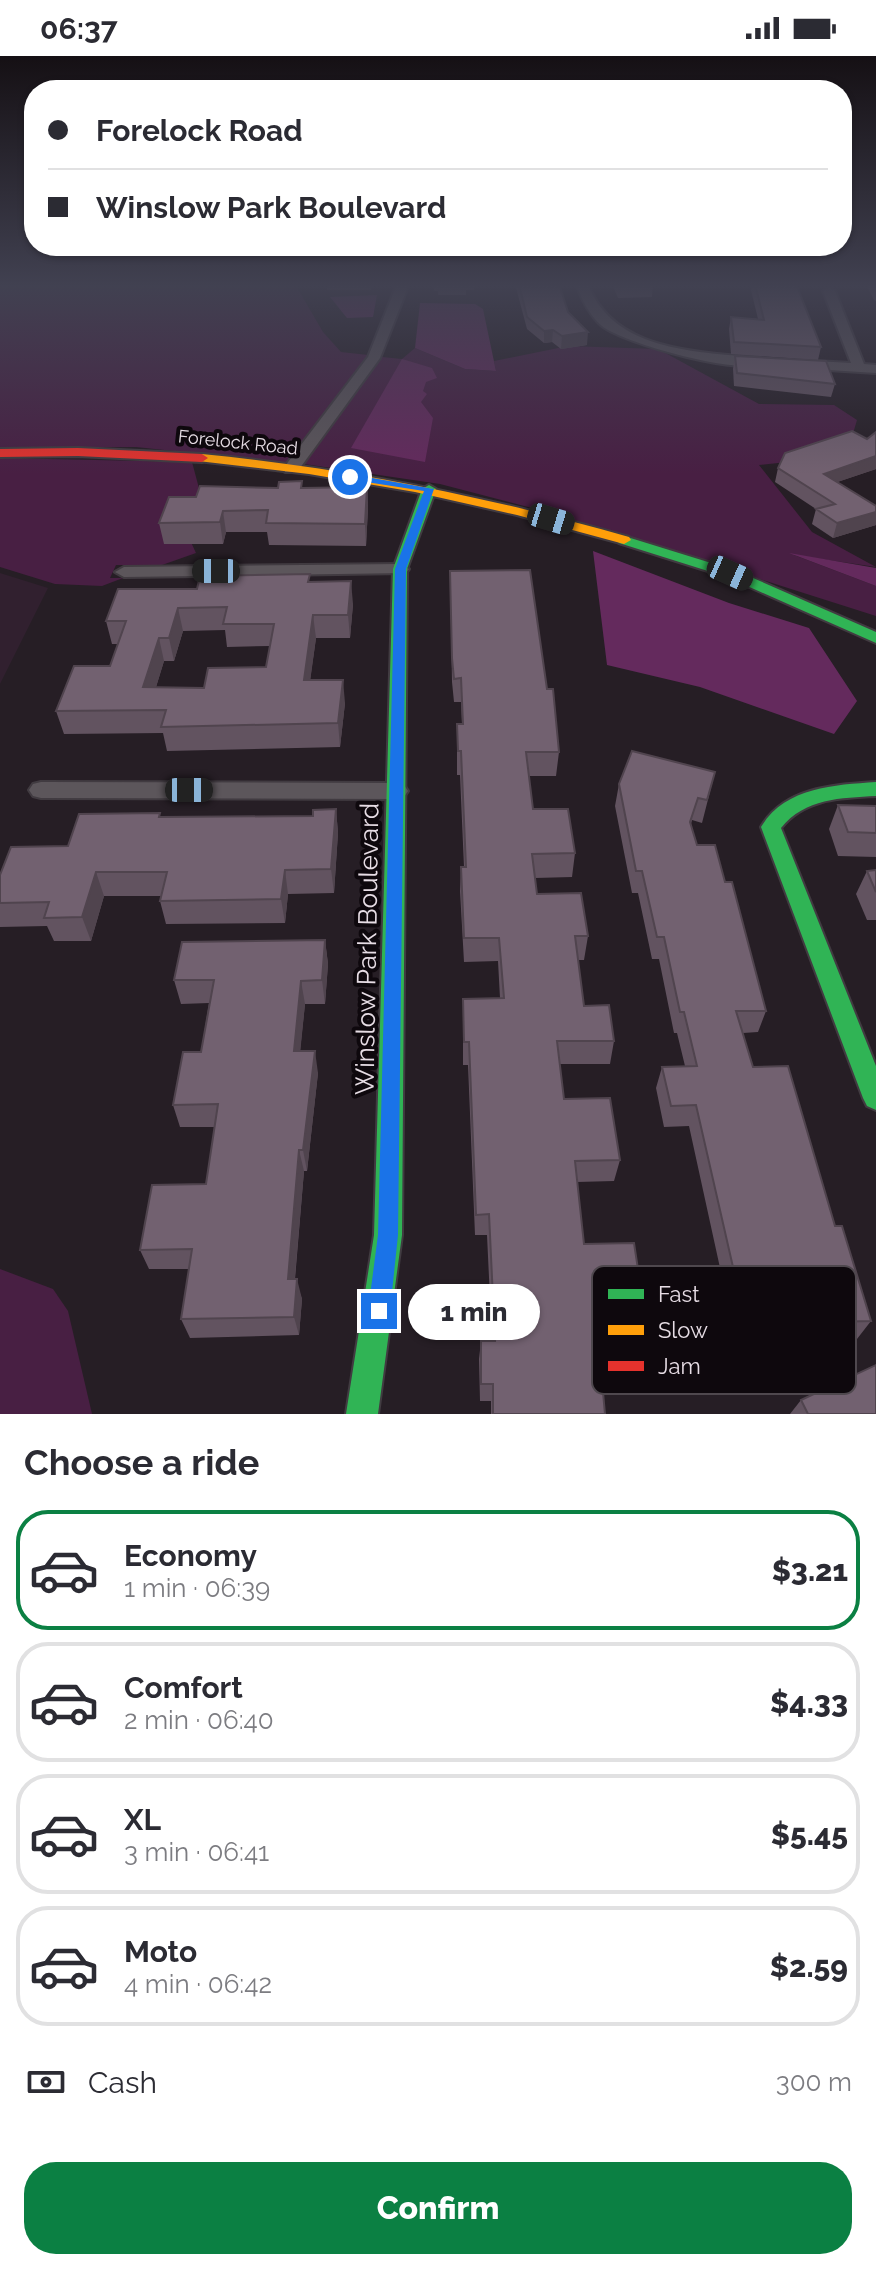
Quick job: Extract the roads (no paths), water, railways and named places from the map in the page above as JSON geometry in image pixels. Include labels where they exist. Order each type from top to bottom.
[{"type":"street","points":[[291,469],[374,358],[378,347]]},
{"type":"street","points":[[664,347],[731,360],[876,369]]},
{"type":"street","points":[[851,347],[859,367]]},
{"type":"street","name":"Forelock Road","points":[[0,453],[132,451],[429,489],[551,519],[730,573],[876,638]]},
{"type":"street","name":"Winslow Park Boulevard","points":[[362,1414],[369,1385],[388,1235],[400,569],[429,489]]},
{"type":"street","points":[[124,572],[400,569]]},
{"type":"street","points":[[876,789],[818,793],[779,811],[771,827],[876,1098]]},
{"type":"street","points":[[41,790],[396,791]]}]
